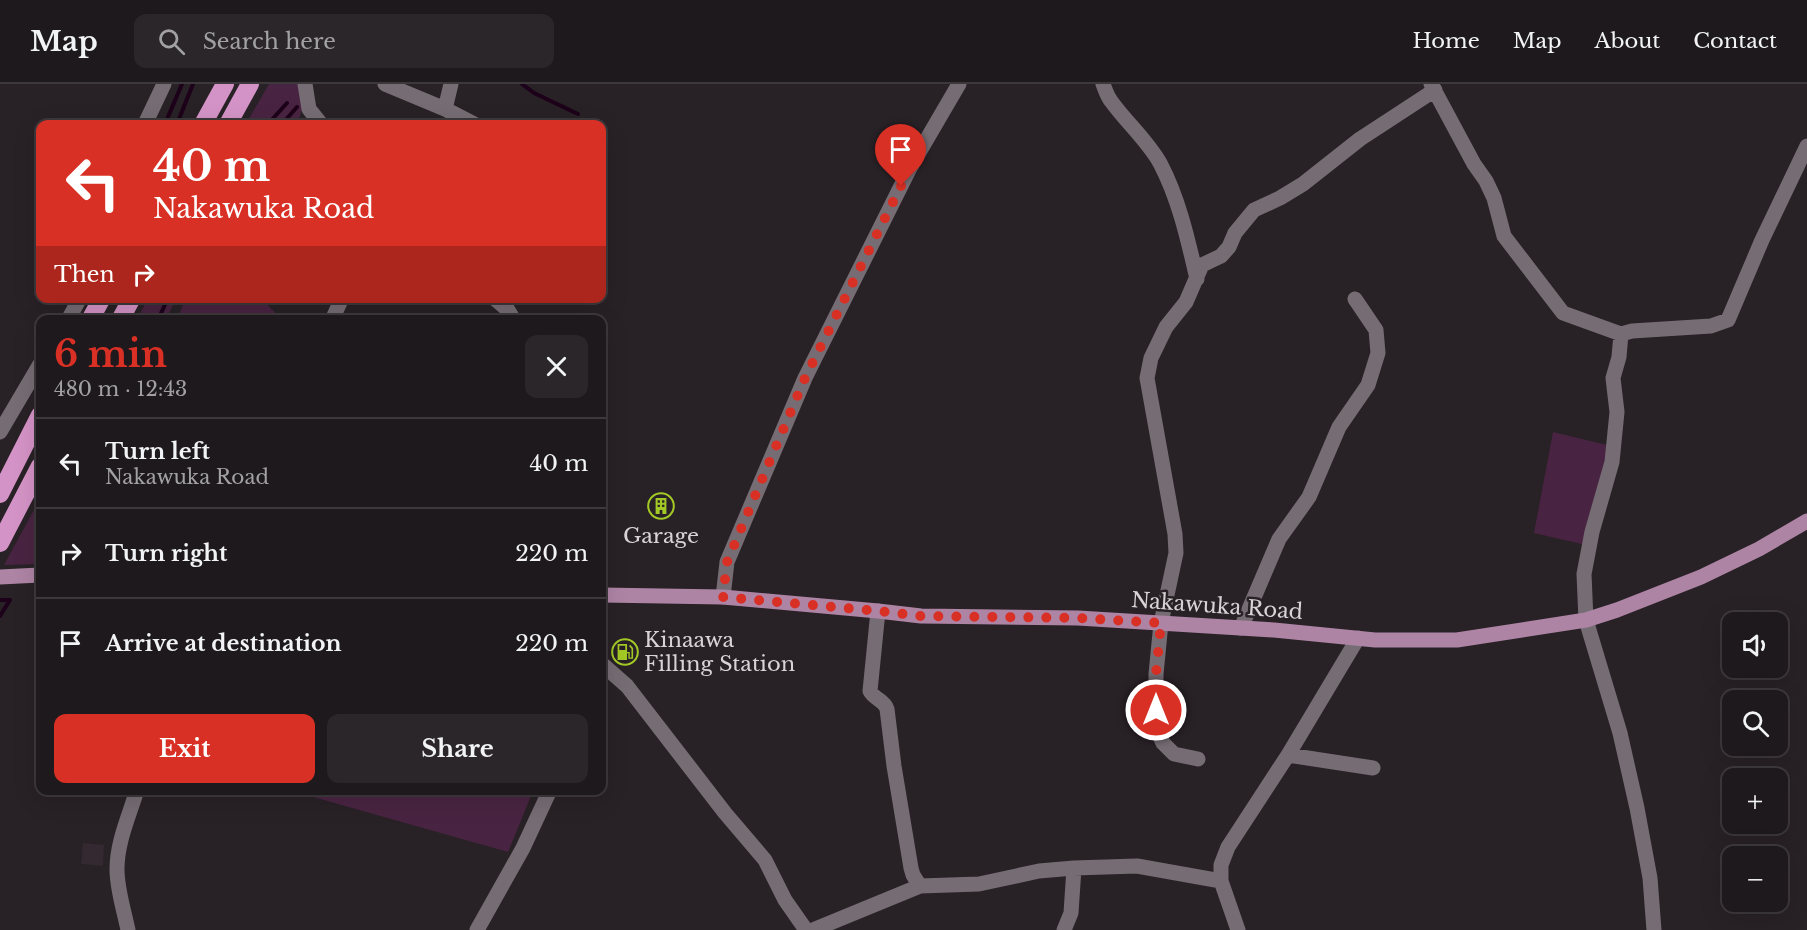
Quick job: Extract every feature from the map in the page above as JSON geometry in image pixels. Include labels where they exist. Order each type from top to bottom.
[{"type":"highway","points":[[205,120],[225,84]]},
{"type":"highway","points":[[230,120],[250,84]]},
{"type":"highway","points":[[0,494],[36,423]]},
{"type":"highway","points":[[0,543],[36,474]]},
{"type":"main road","name":"Nakawuka Road","points":[[606,595],[723,597],[921,616],[1078,618],[1241,627],[1375,640],[1457,640],[1586,620],[1617,610],[1701,577],[1759,549],[1807,521]]},
{"type":"main road","points":[[0,577],[36,575]]},
{"type":"street","points":[[147,120],[164,84]]},
{"type":"street","points":[[305,84],[309,109],[318,120]]},
{"type":"street","points":[[385,84],[466,120]]},
{"type":"street","points":[[445,109],[451,84]]},
{"type":"street","points":[[723,597],[727,562],[805,378],[910,168],[959,84]]},
{"type":"street","points":[[1103,84],[1110,100],[1160,162],[1176,200],[1197,279]]},
{"type":"street","points":[[1198,759],[1174,754],[1157,733],[1156,674],[1161,623],[1176,553],[1157,426],[1147,378],[1151,358],[1166,327],[1186,302],[1202,265],[1221,256],[1229,247],[1235,233],[1254,210],[1303,184],[1360,139],[1433,87],[1474,164],[1486,181],[1494,198],[1503,234],[1560,310],[1566,315],[1621,334],[1711,326],[1728,320],[1762,240],[1807,146]]},
{"type":"street","points":[[1241,627],[1279,539],[1309,497],[1339,427],[1368,385],[1378,353],[1376,330],[1355,299]]},
{"type":"street","points":[[1621,334],[1619,357],[1613,378],[1617,412],[1612,462],[1592,532],[1584,574],[1586,620],[1620,733],[1637,808],[1650,878],[1654,930]]},
{"type":"street","points":[[0,432],[36,371]]},
{"type":"street","points":[[878,611],[870,691],[884,702],[887,709],[911,868],[920,886]]},
{"type":"street","points":[[1238,930],[1221,881],[1221,865],[1228,847],[1288,755],[1358,638]]},
{"type":"street","points":[[606,668],[627,686],[725,813],[765,860],[785,900],[806,930]]},
{"type":"street","points":[[1288,755],[1373,768]]},
{"type":"street","points":[[129,930],[119,891],[117,868],[120,843],[135,795]]},
{"type":"street","points":[[477,930],[523,848],[548,795]]},
{"type":"street","points":[[813,930],[920,886],[979,884],[1039,871],[1137,866],[1221,881]]},
{"type":"street","points":[[1064,930],[1071,913],[1074,868]]},
{"type":"shaded area","points":[[269,84],[300,84],[303,107],[298,120],[248,120]]},
{"type":"shaded area","points":[[146,303],[174,303],[168,315],[139,315]]},
{"type":"shaded area","points":[[184,303],[266,303],[277,315],[179,315]]},
{"type":"shaded area","points":[[1553,432],[1611,446],[1586,545],[1534,533]]},
{"type":"shaded area","points":[[36,506],[36,564],[4,565]]},
{"type":"shaded area","points":[[306,795],[531,795],[508,852]]},
{"type":"shaded area","points":[[83,843],[104,845],[103,866],[81,864]]},
{"type":"waterway","points":[[167,120],[182,84]]},
{"type":"waterway","points":[[179,120],[193,84]]},
{"type":"waterway","points":[[522,84],[534,93],[578,114]]},
{"type":"waterway","points":[[272,120],[287,103]]},
{"type":"waterway","points":[[286,120],[297,107]]},
{"type":"waterway","points":[[160,315],[166,303]]},
{"type":"waterway","points":[[0,600],[10,600],[0,616]]},
{"type":"place","name":"Garage","points":[[661,506]]},
{"type":"place","name":"Kinaawa Filling Station","points":[[625,652]]},
{"type":"route","points":[[901,186],[805,378],[727,562],[723,597],[921,616],[1078,618],[1161,623],[1156,674],[1156,710]]}]
